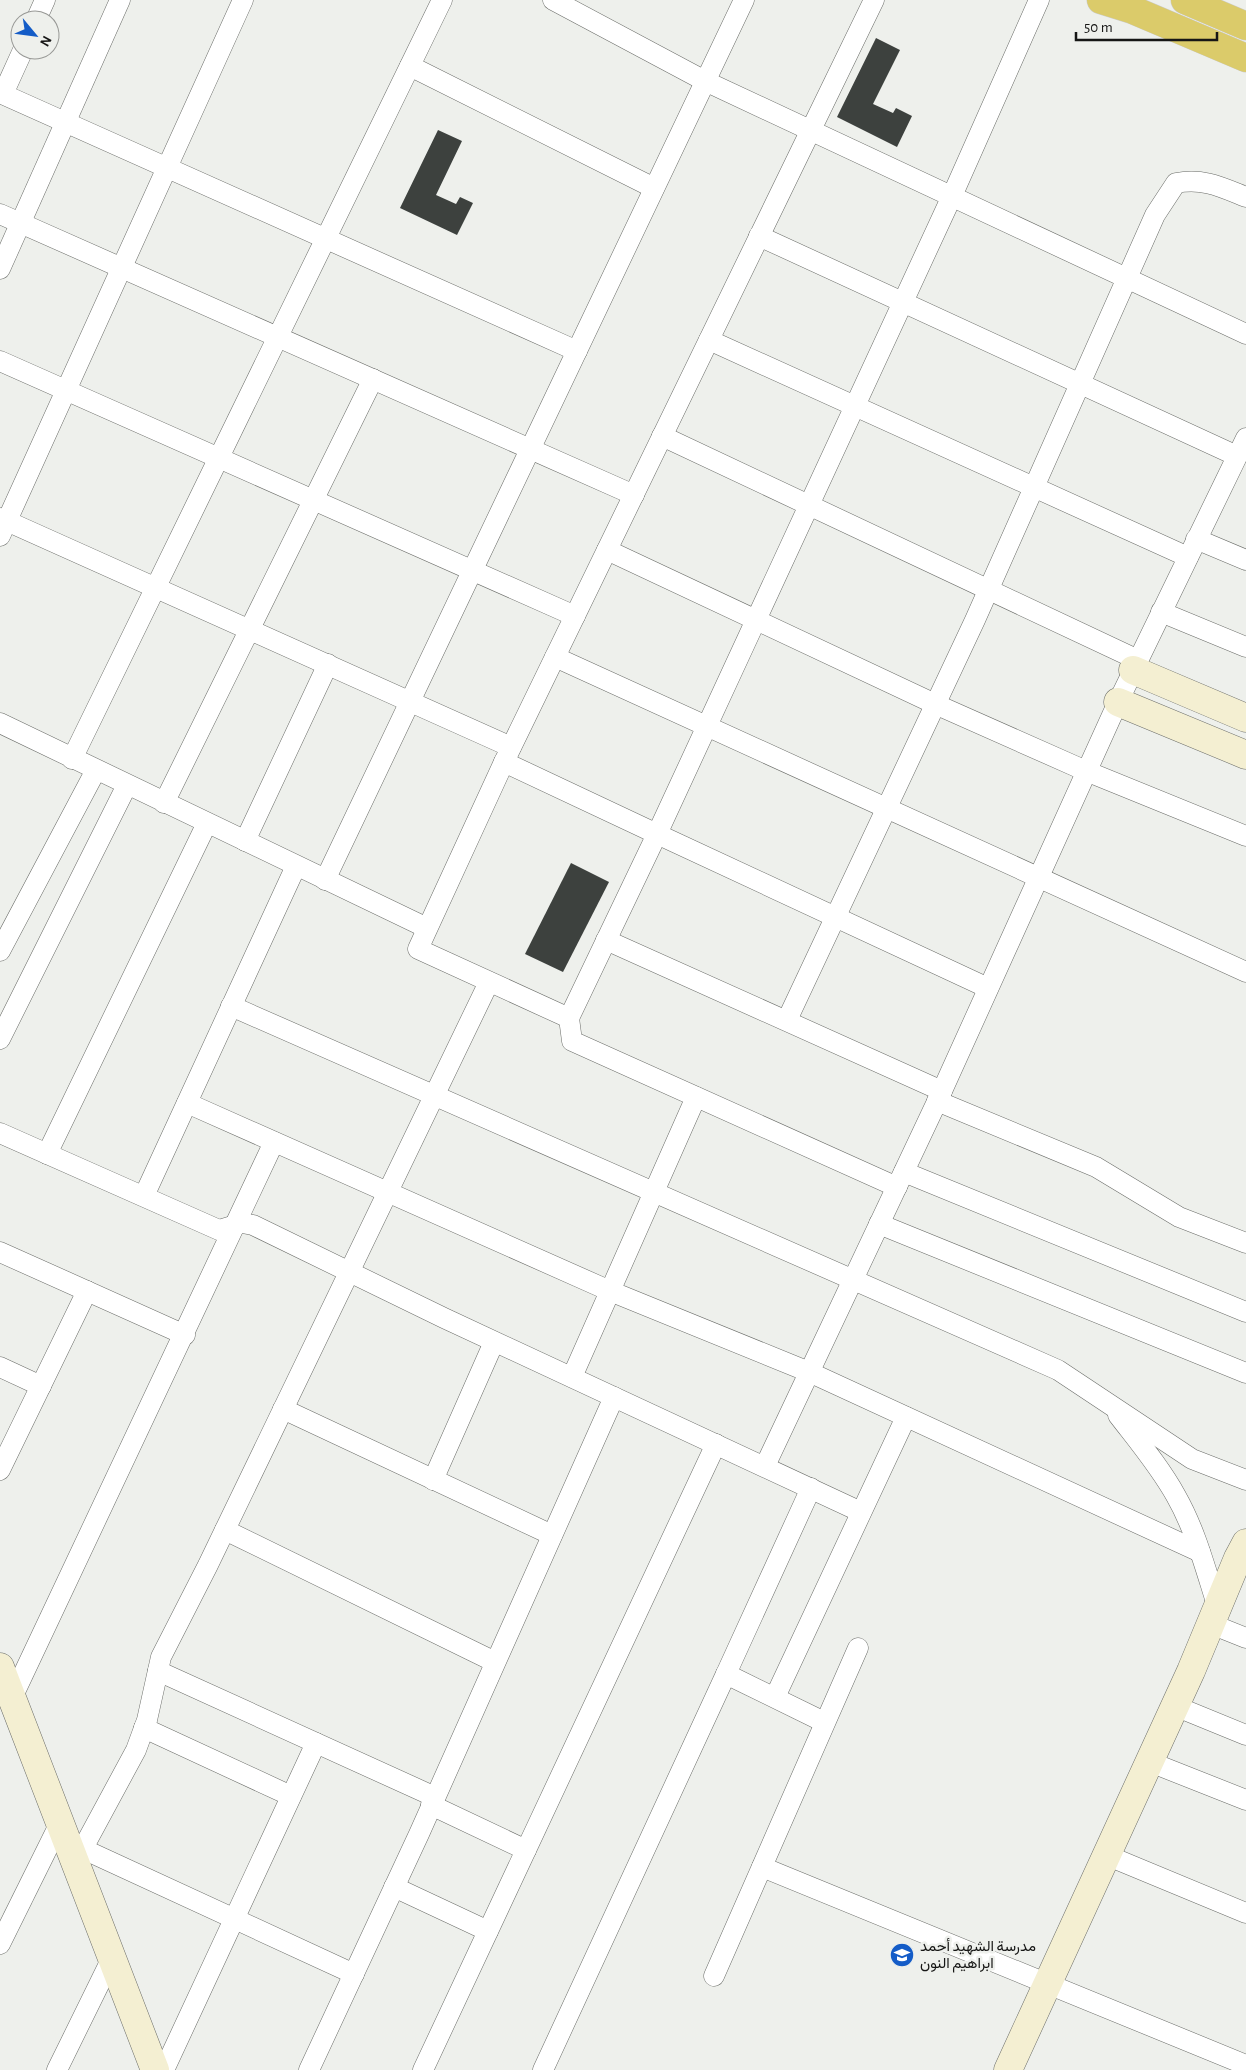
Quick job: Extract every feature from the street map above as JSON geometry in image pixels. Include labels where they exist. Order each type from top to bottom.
[{"type":"highway","points":[[1101,0],[1133,10],[1246,58]]},
{"type":"highway","points":[[1185,0],[1246,26]]},
{"type":"street","points":[[0,269],[120,0]]},
{"type":"street","points":[[243,0],[66,390],[2,525],[156,588],[410,701],[657,834],[988,988]]},
{"type":"street","points":[[72,759],[442,0]]},
{"type":"street","points":[[553,0],[705,82],[811,129],[1246,334]]},
{"type":"street","points":[[325,880],[744,0]]},
{"type":"street","points":[[569,1018],[418,949],[426,928],[508,754],[874,0]]},
{"type":"street","points":[[1039,0],[952,196],[707,727],[569,1018],[572,1041],[696,1097],[900,1179],[1246,1312]]},
{"type":"street","points":[[18,60],[2,94],[577,351]]},
{"type":"street","points":[[410,66],[654,188]]},
{"type":"street","points":[[787,1020],[988,590],[1155,215],[1176,183],[1193,180],[1212,183],[1246,197]]},
{"type":"street","points":[[0,214],[634,495]]},
{"type":"street","points":[[760,236],[1080,384],[1238,467]]},
{"type":"street","points":[[709,340],[1188,557]]},
{"type":"street","points":[[0,361],[575,616]]},
{"type":"street","points":[[164,803],[373,379]]},
{"type":"street","points":[[662,436],[988,590],[1135,666],[1246,718]]},
{"type":"street","points":[[765,1466],[940,1096],[1135,666],[1196,539],[1238,467],[1246,438]]},
{"type":"street","points":[[1196,539],[1246,560]]},
{"type":"street","points":[[607,550],[935,704],[1086,771],[1246,836]]},
{"type":"street","points":[[1161,612],[1246,647]]},
{"type":"street","points":[[555,657],[1246,972]]},
{"type":"street","points":[[245,841],[328,664]]},
{"type":"street","points":[[1118,702],[1246,755]]},
{"type":"street","points":[[0,723],[426,928]]},
{"type":"street","points":[[0,951],[96,770]]},
{"type":"street","points":[[0,1039],[127,785]]},
{"type":"street","points":[[47,1154],[206,823]]},
{"type":"street","points":[[144,1196],[296,866]]},
{"type":"street","points":[[606,940],[787,1020],[940,1096],[1096,1167],[1180,1217],[1246,1243]]},
{"type":"street","points":[[79,1856],[136,1750],[144,1728],[160,1656],[225,1530],[489,982]]},
{"type":"street","points":[[231,1006],[1058,1370],[1192,1459],[1246,1480]]},
{"type":"street","points":[[572,1377],[696,1097]]},
{"type":"street","points":[[187,1103],[610,1290],[809,1372],[1200,1552]]},
{"type":"street","points":[[0,1133],[219,1230],[242,1223],[253,1225],[494,1342],[861,1512]]},
{"type":"street","points":[[155,2070],[112,1958],[79,1856],[60,1823],[4,1682],[185,1335],[274,1142]]},
{"type":"street","points":[[879,1224],[1246,1373]]},
{"type":"street","points":[[0,1252],[185,1335]]},
{"type":"street","points":[[0,1470],[87,1291]]},
{"type":"street","points":[[433,1480],[494,1342]]},
{"type":"street","points":[[0,1367],[41,1386]]},
{"type":"street","points":[[309,2070],[433,1801],[614,1397]]},
{"type":"street","points":[[1107,1402],[1156,1464],[1177,1497],[1200,1552],[1215,1616],[1246,1638]]},
{"type":"street","points":[[283,1409],[552,1535]]},
{"type":"street","points":[[775,1697],[906,1416]]},
{"type":"street","points":[[423,2070],[716,1444]]},
{"type":"street","points":[[543,2070],[811,1488]]},
{"type":"street","points":[[225,1530],[495,1662]]},
{"type":"street","points":[[1008,2070],[1150,1762],[1246,1543]]},
{"type":"street","points":[[714,1976],[858,1648]]},
{"type":"street","points":[[158,1671],[316,1743],[526,1850]]},
{"type":"street","points":[[726,1674],[824,1722]]},
{"type":"street","points":[[1175,1706],[1246,1735]]},
{"type":"street","points":[[144,1728],[291,1796]]},
{"type":"street","points":[[164,2070],[316,1743]]},
{"type":"street","points":[[1150,1762],[1246,1800]]},
{"type":"street","points":[[0,1944],[60,1823]]},
{"type":"street","points":[[1106,1855],[1246,1913]]},
{"type":"street","points":[[79,1856],[234,1919],[354,1974]]},
{"type":"street","points":[[762,1866],[1246,2065]]},
{"type":"street","points":[[394,1887],[488,1931]]},
{"type":"street","points":[[58,2070],[112,1958]]},
{"type":"building","points":[[876,38],[900,50],[873,104],[893,113],[896,108],[912,116],[897,147],[837,117]]},
{"type":"building","points":[[438,130],[462,141],[436,195],[456,204],[460,197],[473,203],[457,235],[400,208]]},
{"type":"building","points":[[571,863],[609,882],[563,972],[525,954]]},
{"type":"place","name":"مدرسة الشهيد أحمد ابراهيم النون","points":[[902,1955]]}]
